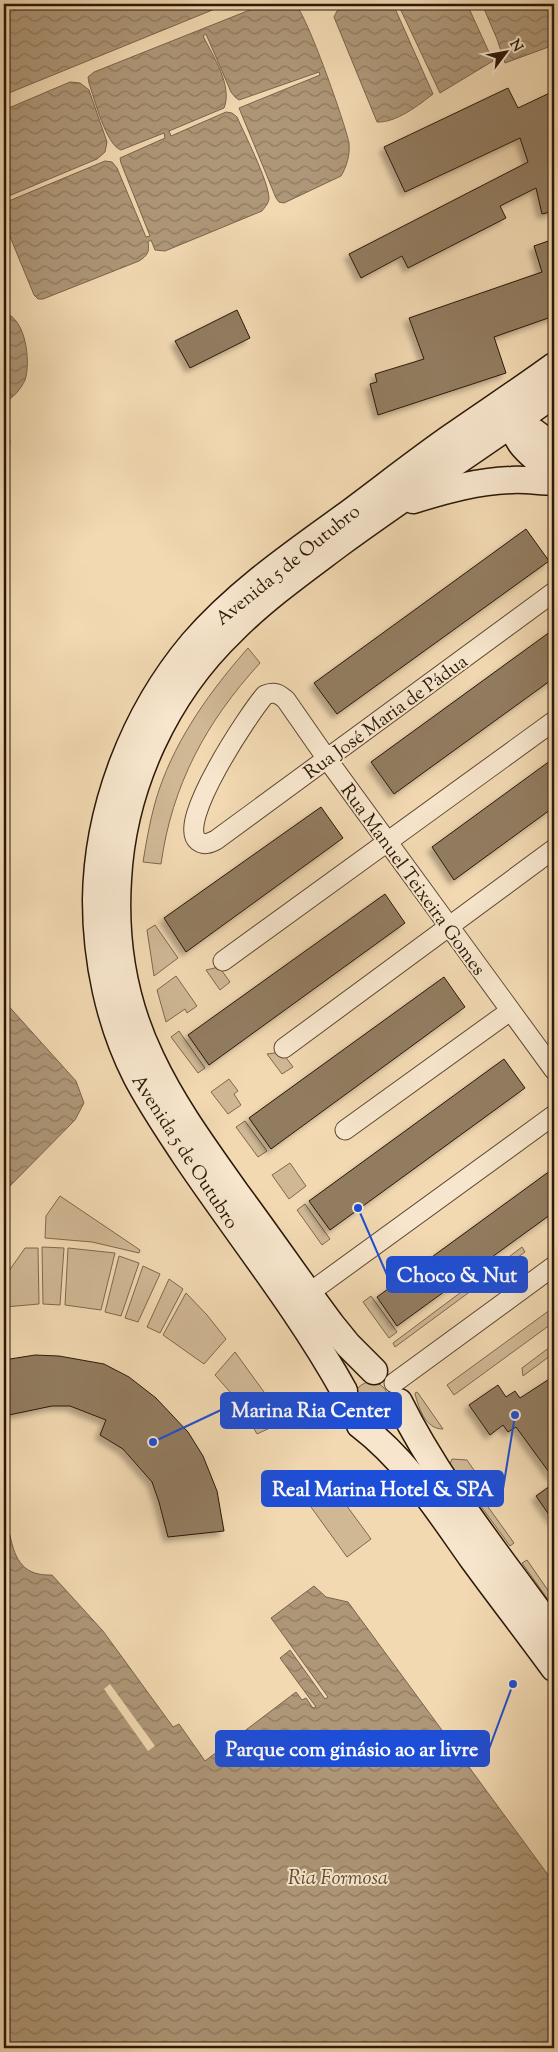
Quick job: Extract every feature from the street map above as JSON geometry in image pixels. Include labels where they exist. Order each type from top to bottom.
[{"type":"main road","name":"Avenida 5 de Outubro","points":[[344,1391],[312,1338],[211,1194],[158,1114],[135,1074],[120,1037],[102,972],[96,907],[100,851],[114,791],[127,753],[157,694],[193,642],[218,616],[282,564],[477,420],[544,388],[554,366]]},
{"type":"main road","points":[[544,388],[518,399],[513,412],[512,424],[519,443],[554,473]]},
{"type":"main road","points":[[477,420],[491,419],[512,424],[534,432],[554,447]]},
{"type":"main road","name":"Avenida 5 de Outubro","points":[[512,424],[386,509],[259,607],[231,631],[204,662],[165,718],[152,743],[131,801],[123,834],[118,866],[116,901],[118,940],[123,971],[139,1032],[175,1103],[309,1294],[348,1345],[389,1385],[418,1440],[444,1480],[554,1633]]},
{"type":"main road","points":[[386,509],[463,486],[487,482],[514,480],[554,482]]},
{"type":"main road","points":[[360,1425],[377,1426],[392,1418],[389,1385],[366,1371],[352,1378],[344,1391],[344,1409],[349,1416],[360,1425],[381,1441],[425,1491],[485,1576],[554,1668]]},
{"type":"street","name":"Rua José Maria de Pádua","points":[[216,840],[554,592]]},
{"type":"street","name":"Rua Manuel Teixeira Gomes","points":[[216,840],[208,844],[200,843],[195,839],[193,831],[201,804],[217,766],[238,732],[265,695],[272,692],[280,694],[554,1070]]},
{"type":"street","points":[[223,961],[554,721]]},
{"type":"street","points":[[284,1048],[554,849]]},
{"type":"street","points":[[345,1130],[510,1011]]},
{"type":"street","points":[[309,1294],[554,1115]]},
{"type":"street","points":[[389,1385],[554,1266]]},
{"type":"shaded area","points":[[248,648],[260,663],[223,708],[194,756],[174,808],[166,835],[161,864],[143,862],[156,799],[175,751],[208,697]]},
{"type":"shaded area","points":[[155,925],[178,958],[154,976],[147,930]]},
{"type":"shaded area","points":[[219,967],[230,982],[220,990],[206,970]]},
{"type":"shaded area","points":[[176,976],[197,1006],[187,1013],[185,1009],[166,1022],[157,990]]},
{"type":"shaded area","points":[[179,1031],[205,1068],[198,1073],[171,1037]]},
{"type":"shaded area","points":[[282,1052],[293,1067],[282,1074],[267,1054]]},
{"type":"shaded area","points":[[229,1079],[238,1091],[234,1094],[241,1105],[228,1114],[211,1092]]},
{"type":"shaded area","points":[[245,1121],[267,1151],[258,1157],[236,1127]]},
{"type":"shaded area","points":[[290,1163],[306,1186],[289,1199],[272,1175]]},
{"type":"shaded area","points":[[60,1196],[140,1250],[139,1253],[92,1242],[45,1238],[46,1216]]},
{"type":"shaded area","points":[[305,1204],[330,1239],[322,1245],[297,1210]]},
{"type":"shaded area","points":[[42,1247],[64,1248],[60,1305],[43,1304]]},
{"type":"shaded area","points":[[522,1247],[525,1252],[492,1276],[489,1272]]},
{"type":"shaded area","points":[[25,1248],[38,1248],[39,1304],[5,1307],[4,1278]]},
{"type":"shaded area","points":[[68,1248],[115,1253],[101,1310],[65,1305]]},
{"type":"shaded area","points":[[119,1256],[139,1263],[121,1316],[105,1312]]},
{"type":"shaded area","points":[[143,1266],[160,1274],[138,1322],[125,1318]]},
{"type":"shaded area","points":[[169,1279],[183,1289],[160,1333],[147,1327]]},
{"type":"shaded area","points":[[476,1281],[479,1285],[395,1347],[393,1343]]},
{"type":"shaded area","points":[[186,1293],[226,1339],[204,1364],[163,1335]]},
{"type":"shaded area","points":[[371,1296],[397,1332],[389,1338],[363,1302]]},
{"type":"shaded area","points":[[554,1307],[554,1322],[454,1395],[447,1385]]},
{"type":"shaded area","points":[[554,1344],[554,1353],[523,1376],[522,1368]]},
{"type":"shaded area","points":[[235,1352],[285,1421],[257,1434],[239,1402],[215,1375]]},
{"type":"shaded area","points":[[371,1382],[378,1383],[383,1387],[387,1392],[387,1406],[383,1411],[378,1415],[371,1416],[364,1415],[359,1411],[355,1406],[354,1399],[355,1392],[359,1387],[364,1383]]},
{"type":"shaded area","points":[[416,1392],[443,1429],[432,1426],[427,1422],[419,1405]]},
{"type":"shaded area","points":[[452,1459],[467,1460],[476,1473],[468,1479],[514,1543],[510,1546],[450,1464]]},
{"type":"shaded area","points":[[322,1472],[371,1539],[347,1557],[298,1489]]},
{"type":"shaded area","points":[[527,1560],[554,1599],[554,1608],[522,1563]]},
{"type":"water","points":[[29,4],[227,4],[4,95],[4,15]]},
{"type":"water","points":[[265,4],[295,4],[301,12],[333,93],[349,143],[348,160],[341,176],[284,203],[279,202],[239,108],[320,75],[319,72],[239,100],[231,92],[206,34],[203,36],[221,71],[224,81],[226,99],[224,108],[169,131],[171,136],[226,112],[232,113],[237,117],[261,169],[268,190],[269,198],[267,205],[262,211],[165,251],[155,250],[151,240],[148,242],[149,248],[147,253],[139,261],[43,299],[38,299],[34,295],[4,222],[4,203],[105,161],[112,162],[117,168],[146,237],[150,236],[120,158],[165,138],[164,133],[121,150],[110,140],[101,120],[88,77],[94,72]]},
{"type":"water","points":[[351,4],[393,4],[433,94],[407,113],[392,120],[377,122],[334,17],[337,11]]},
{"type":"water","points":[[398,4],[467,4],[493,61],[440,93]]},
{"type":"water","points":[[482,4],[554,4],[554,45],[505,63]]},
{"type":"water","points":[[70,82],[80,83],[89,90],[107,142],[105,152],[97,159],[4,198],[4,110]]},
{"type":"water","points":[[4,314],[18,323],[22,332],[27,352],[27,372],[19,390],[4,403]]},
{"type":"water","points":[[10,441],[4,502],[4,447]]},
{"type":"water","points":[[4,1001],[76,1081],[84,1103],[75,1120],[4,1192]]},
{"type":"water","name":"Ria Formosa","points":[[4,1531],[10,1535],[15,1552],[22,1565],[34,1573],[52,1575],[103,1631],[173,1727],[179,1724],[205,1761],[296,1692],[302,1700],[306,1698],[313,1708],[316,1707],[280,1658],[290,1650],[325,1699],[328,1697],[271,1618],[314,1586],[326,1597],[348,1602],[554,1883],[554,2048],[4,2048]]},
{"type":"pier","points":[[110,1684],[155,1746],[148,1751],[104,1689]]},
{"type":"building","points":[[508,88],[518,108],[554,91],[554,211],[542,214],[536,188],[500,206],[506,218],[408,268],[402,256],[361,278],[349,254],[528,162],[520,138],[405,192],[384,147]]},
{"type":"building","points":[[554,239],[554,316],[494,337],[506,373],[378,415],[370,384],[377,382],[375,374],[424,359],[409,318],[542,272],[534,246]]},
{"type":"building","points":[[237,310],[250,338],[190,368],[175,341]]},
{"type":"building","points":[[526,529],[549,561],[337,714],[314,683]]},
{"type":"building","points":[[554,629],[554,678],[394,794],[371,762]]},
{"type":"building","points":[[554,758],[554,807],[454,880],[432,847]]},
{"type":"building","points":[[321,807],[343,838],[186,952],[164,918]]},
{"type":"building","points":[[385,894],[405,923],[209,1065],[188,1035]]},
{"type":"building","points":[[444,977],[465,1007],[271,1149],[249,1118]]},
{"type":"building","points":[[504,1059],[525,1088],[330,1230],[309,1201]]},
{"type":"building","points":[[554,1168],[554,1212],[397,1326],[377,1297]]},
{"type":"building","points":[[35,1355],[59,1356],[104,1364],[129,1377],[156,1398],[188,1432],[203,1456],[217,1491],[224,1531],[168,1537],[152,1482],[123,1449],[100,1435],[106,1420],[70,1406],[52,1406],[4,1416],[4,1360]]},
{"type":"building","points":[[554,1376],[554,1479],[516,1427],[508,1432],[503,1425],[490,1435],[469,1405],[498,1385],[506,1397],[515,1391],[520,1398]]},
{"type":"building","points":[[554,1483],[554,1522],[536,1496]]},
{"type":"place","name":"Choco & Nut","points":[[358,1208]]},
{"type":"place","name":"Real Marina Hotel & SPA","points":[[515,1415]]},
{"type":"place","name":"Marina Ria Center","points":[[153,1442]]},
{"type":"place","name":"Parque com ginásio ao ar livre","points":[[513,1684]]}]
